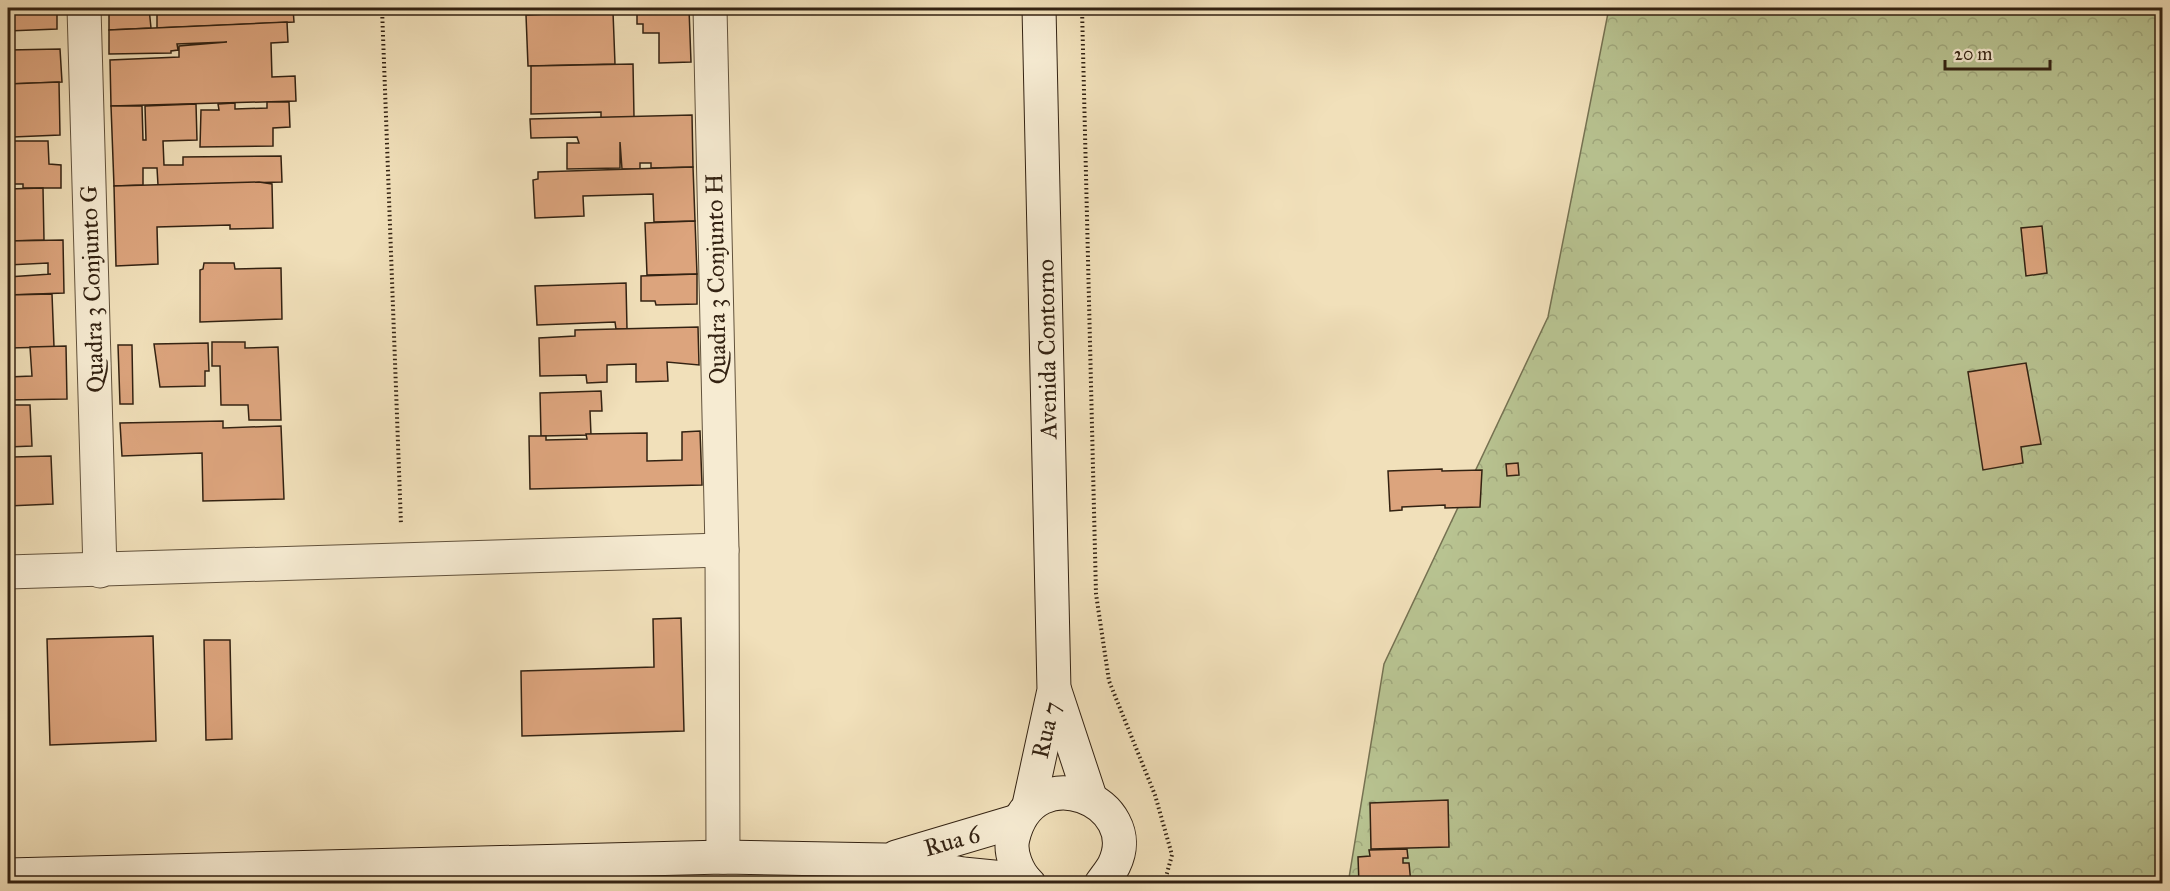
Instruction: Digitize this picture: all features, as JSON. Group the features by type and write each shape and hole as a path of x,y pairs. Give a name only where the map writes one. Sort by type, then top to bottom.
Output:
{"street":[{"name":"Quadra 3 Conjunto G","path":"84,8 100,571"},
{"name":"Quadra 3 Conjunto H","path":"710,8 722,550 723,857"},
{"name":"Avenida Contorno","path":"1039,8 1054,690"},
{"path":"8,572 100,571 722,550"},
{"name":"Rua 7","path":"1054,690 1090,797"},
{"name":"Rua 7","path":"1027,882 1015,862 1012,841 1023,813 1054,690"},
{"name":"Rua 6","path":"885,860 1023,813 1048,794 1070,791 1090,797"},
{"path":"1090,797 1109,814 1118,838 1115,864 1101,884"},
{"name":"Rua 6","path":"8,875 585,872 723,857 885,860 963,874 1027,882"}],"path":[{"path":"382,8 402,561"},
{"path":"1082,8 1096,594 1108,681 1155,795 1172,855 1164,884"}],"green space":[{"path":"1609,8 2162,8 2162,883 1348,884 1384,664 1548,317"}],"building":[{"path":"8,8 57,8 57,29 8,31"},
{"path":"109,8 149,8 151,28 109,30"},
{"path":"157,8 293,8 294,22 157,28"},
{"path":"528,8 607,8 608,12 528,14"},
{"path":"689,9 691,62 659,63 659,33 643,33 643,24 637,24 637,11"},
{"path":"613,12 615,64 528,66 526,15"},
{"path":"287,22 288,42 271,43 272,77 295,76 296,101 111,106 110,60 179,57 179,46 227,42 177,44 178,50 171,51 171,53 109,54 109,30"},
{"path":"60,49 62,82 8,84 9,50"},
{"path":"633,64 634,117 601,118 601,112 531,114 531,66"},
{"path":"59,82 60,135 13,137 12,118 8,122 8,84"},
{"path":"267,102 289,102 290,127 273,128 273,146 200,147 201,110 219,110 218,104 235,103 235,109 267,108"},
{"path":"196,104 197,140 163,141 164,165 183,165 183,157 281,156 282,182 158,185 157,168 143,168 143,185 114,186 111,106 142,106 143,140 146,140 145,106"},
{"path":"692,115 693,167 651,168 651,163 640,163 640,169 622,169 620,142 620,168 567,169 567,143 579,143 577,137 531,138 530,119"},
{"path":"8,141 48,141 49,164 61,165 61,188 23,188 23,184 8,184"},
{"path":"693,167 695,221 654,222 653,194 583,196 584,216 535,218 533,180 538,179 538,172"},
{"path":"259,182 272,184 273,228 230,229 230,225 157,227 158,264 116,266 114,186"},
{"path":"43,188 44,240 8,241 8,189"},
{"path":"695,221 697,274 647,275 645,223"},
{"path":"2042,226 2047,273 2026,276 2021,228"},
{"path":"63,240 64,293 8,295 8,277 51,274 48,274 48,263 8,265 8,241"},
{"path":"204,263 234,263 235,269 281,268 282,319 200,322 200,270 203,269"},
{"path":"697,274 697,304 656,305 655,301 641,301 641,276"},
{"path":"626,283 627,329 616,329 615,322 537,325 535,286"},
{"path":"52,294 54,347 8,348 8,295"},
{"path":"698,327 699,365 667,362 668,381 636,382 636,364 607,365 607,382 587,383 586,375 540,376 539,338 575,336 575,330"},
{"path":"212,342 245,342 245,348 278,347 281,420 249,420 248,405 221,405 220,366 212,366"},
{"path":"208,343 209,371 205,371 205,386 160,387 154,344"},
{"path":"118,345 132,345 133,404 120,404"},
{"path":"66,346 67,399 8,400 8,377 32,376 30,347"},
{"path":"2026,363 2041,444 2021,447 2023,463 1983,470 1968,372"},
{"path":"601,391 602,411 590,411 591,435 541,436 540,393"},
{"path":"8,405 30,405 32,446 8,447"},
{"path":"223,421 223,428 281,426 284,499 203,501 202,453 122,456 120,423"},
{"path":"700,431 702,485 530,489 529,436 546,436 546,440 587,439 586,434 647,433 647,461 682,460 682,432"},
{"path":"8,453 12,453 13,457 51,456 53,504 8,506"},
{"path":"1518,463 1519,475 1507,476 1506,464"},
{"path":"1442,469 1442,471 1482,470 1480,507 1445,508 1445,505 1402,507 1402,510 1390,511 1388,471"},
{"path":"681,618 684,731 522,736 521,671 654,667 653,619"},
{"path":"153,636 156,741 50,745 47,639"},
{"path":"204,640 230,640 232,739 206,740"},
{"path":"1448,800 1449,847 1371,849 1370,803"},
{"path":"1407,849 1408,858 1403,858 1403,863 1409,863 1411,884 1359,884 1358,857 1370,856 1369,850"}]}
